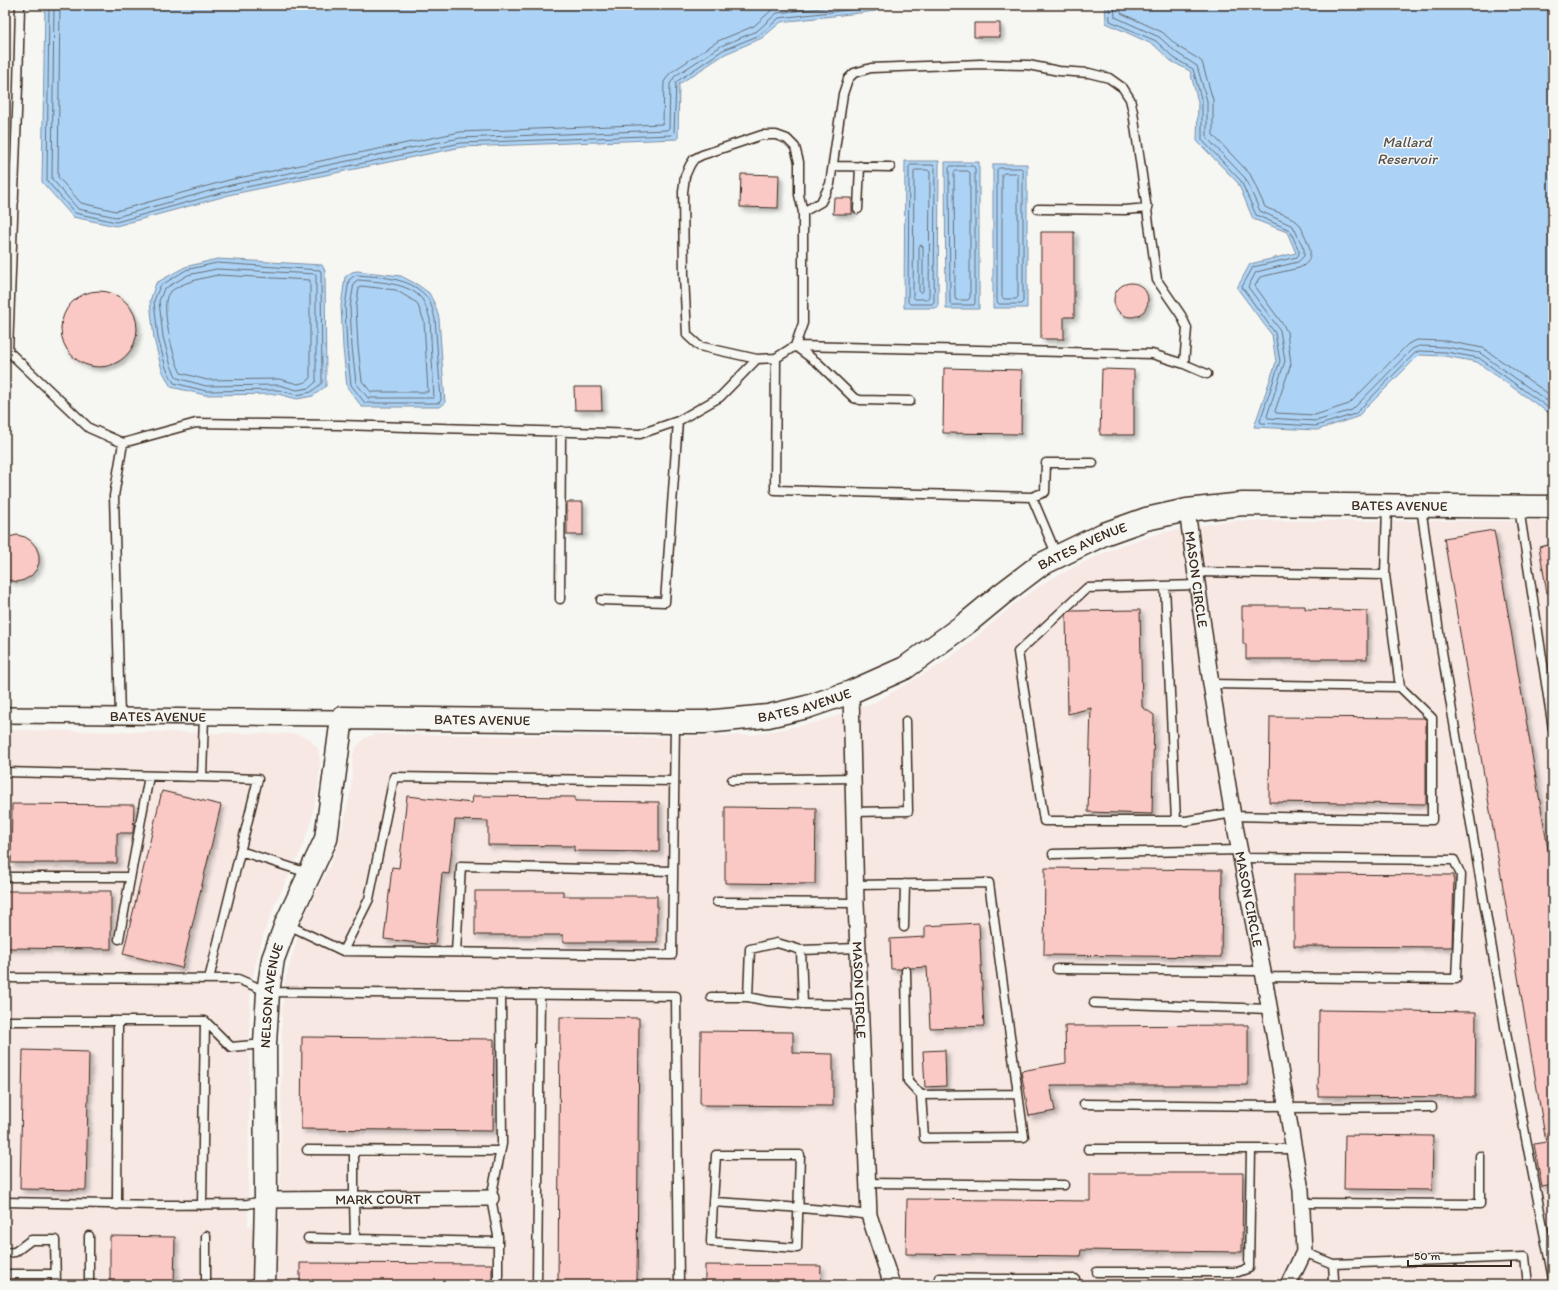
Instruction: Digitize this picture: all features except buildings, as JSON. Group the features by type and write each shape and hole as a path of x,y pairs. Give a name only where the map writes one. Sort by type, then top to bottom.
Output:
{"street":[{"name":"BATES AVENUE","path":"5,715 675,722 705,722 768,716 807,707 851,692 905,668 962,627 1040,565 1104,534 1146,519 1187,510 1243,504 1553,507"},
{"name":"MASON CIRCLE","path":"1187,510 1211,684 1240,854 1264,974 1301,1190 1304,1252 1288,1285"},
{"name":"MASON CIRCLE","path":"851,692 855,885 869,1215 892,1285"},
{"name":"NELSON AVENUE","path":"264,1285 266,1200 265,1044 268,992 274,959 286,924 326,839 342,718"},
{"name":"MARK COURT","path":"266,1200 491,1198"}],"lane":[{"path":"20,5 8,351 89,428 123,443 196,423 340,425 640,434 678,421 720,397 758,359"},
{"path":"804,212 821,202 830,184 845,85 854,73 871,68 981,64 1028,65 1059,71 1089,73 1110,78 1122,88 1130,99 1134,112 1158,280 1181,315 1187,328 1184,364"},
{"path":"795,346 803,323 804,212 799,195 799,162 795,147 787,139 776,135 762,135 694,159 685,176 683,192 684,276 688,335 699,346 758,359 776,358 795,346 1152,354 1184,364 1207,374"},
{"path":"832,166 890,167"},
{"path":"858,209 860,166"},
{"path":"5,188 14,201"},
{"path":"1038,209 1125,210 1148,208"},
{"path":"795,346 818,363 854,398 860,400 910,401"},
{"path":"776,358 775,490 1032,497 1045,492 1046,463 1093,463"},
{"path":"601,600 665,602 678,421"},
{"path":"560,599 561,431"},
{"path":"120,716 114,496 123,443"},
{"path":"1032,497 1058,557"},
{"path":"1385,575 1196,578 1166,586 1087,588 1018,652 1044,821 1186,821 1233,815 1432,820 1432,718 1400,687 1385,575 1387,506"},
{"path":"1421,506 1441,646 1508,1050 1553,1279"},
{"path":"1519,507 1553,729"},
{"path":"1166,586 1176,821"},
{"path":"1211,684 1400,687"},
{"path":"202,777 204,717"},
{"path":"853,812 908,812 906,721"},
{"path":"286,924 343,951 672,955 675,722"},
{"path":"5,772 258,779 209,979"},
{"path":"119,938 149,776"},
{"path":"343,951 369,899 394,777 674,781"},
{"path":"732,780 852,778"},
{"path":"240,851 310,874"},
{"path":"1053,854 1240,854 1454,860 1461,875 1456,978 1057,969"},
{"path":"456,952 461,866 673,871"},
{"path":"5,877 130,877"},
{"path":"855,885 989,883 1024,1137 924,1138 921,1095 908,1081 906,971"},
{"path":"904,927 905,884"},
{"path":"717,902 856,904"},
{"path":"748,997 750,949 777,943 801,950 858,948"},
{"path":"801,950 803,1004"},
{"path":"5,978 238,980 268,992 676,996 679,1285"},
{"path":"498,1285 498,1236 491,1198 502,1144 501,994"},
{"path":"537,1285 540,994"},
{"path":"711,997 748,997 768,1001 803,1004 860,1005"},
{"path":"1094,1003 1270,1009"},
{"path":"5,1021 205,1021 231,1047 265,1044"},
{"path":"202,1205 205,1021"},
{"path":"117,1205 118,1022"},
{"path":"921,1095 1018,1094"},
{"path":"1084,1104 1287,1107 1432,1107"},
{"path":"1088,1149 1294,1150"},
{"path":"1097,1272 1238,1272 1249,1268 1251,1149"},
{"path":"307,1150 500,1151"},
{"path":"354,1150 355,1239"},
{"path":"716,1155 800,1156 799,1207 798,1248 711,1242 716,1155"},
{"path":"1302,1203 1480,1204 1480,1156"},
{"path":"868,1183 1064,1185"},
{"path":"5,1202 117,1205 202,1205 248,1204 266,1200"},
{"path":"713,1202 799,1207 869,1215"},
{"path":"89,1236 89,1285"},
{"path":"206,1236 206,1285"},
{"path":"308,1238 498,1242"},
{"path":"5,1253 15,1252 31,1240 55,1240 56,1285"},
{"path":"1304,1252 1333,1264 1525,1257 1528,1285"},
{"path":"1331,1285 1334,1279 1333,1264"},
{"path":"5,1274 56,1274"},
{"path":"939,1278 994,1282 1075,1279 1076,1285"}],"shaded area":[{"path":"1553,521 1553,1285 5,1285 5,730 295,734 309,738 318,749 320,761 318,790 310,825 300,853 275,904 263,936 254,970 250,994 248,1226 280,1227 282,1014 285,981 302,922 334,857 351,790 353,756 356,747 365,738 376,734 663,737 752,735 814,723 872,704 941,664 967,645 1013,605 1047,581 1086,561 1122,545 1161,533 1221,522"}],"water":[{"path":"45,5 882,5 876,11 781,22 762,38 725,54 679,84 678,139 462,147 233,194 116,226 73,217 42,182"},
{"name":"Mallard Reservoir","path":"1105,5 1553,5 1553,416 1477,362 1445,356 1419,355 1357,417 1317,430 1254,427 1276,362 1272,335 1237,288 1250,264 1296,253 1287,232 1253,219 1238,183 1197,141 1198,102 1190,71 1171,61 1154,45 1106,23"},
{"path":"905,161 939,161 938,308 904,308"},
{"path":"945,162 979,162 979,309 946,309"},
{"path":"993,164 1027,164 1027,308 993,308"},
{"path":"217,259 322,265 325,271 326,386 313,396 297,399 278,394 205,395 171,387 162,370 154,339 150,301 156,283 185,267"},
{"path":"357,271 401,276 429,293 439,318 445,403 440,407 362,407 347,387 341,306 345,277 352,272"}]}
